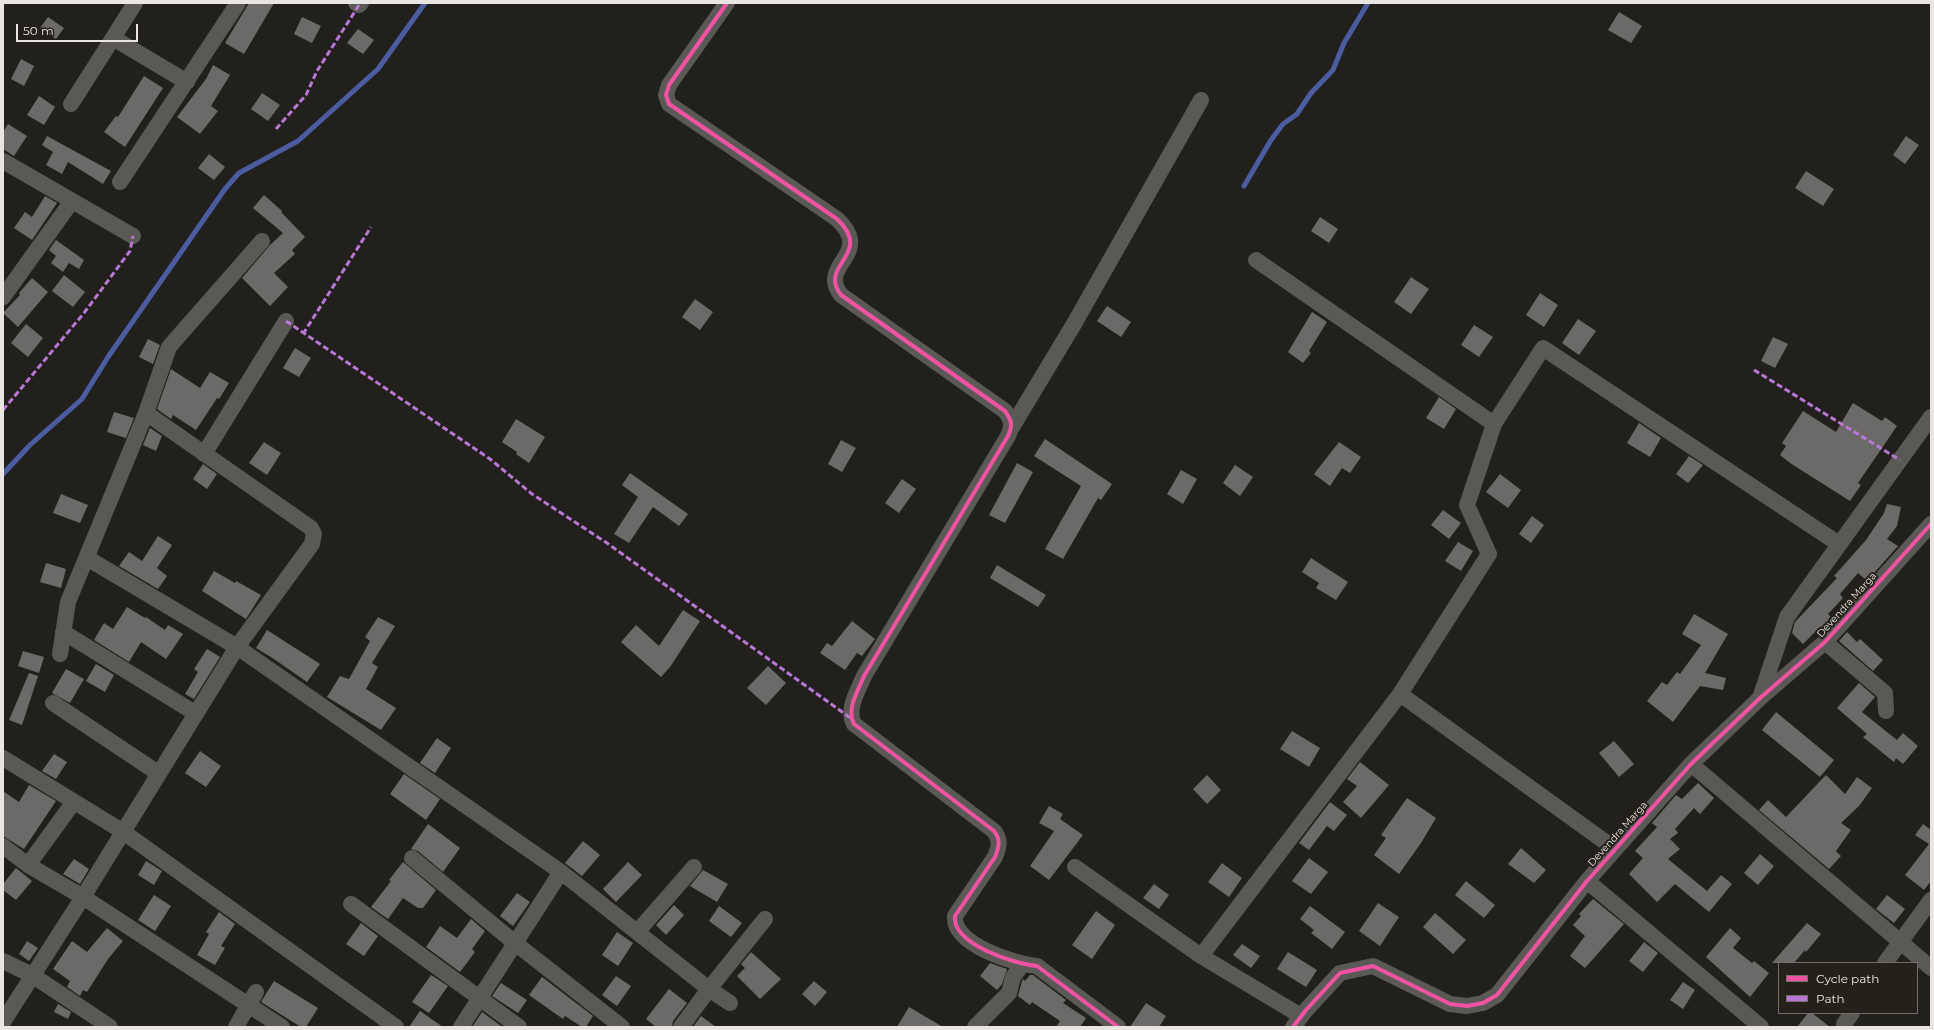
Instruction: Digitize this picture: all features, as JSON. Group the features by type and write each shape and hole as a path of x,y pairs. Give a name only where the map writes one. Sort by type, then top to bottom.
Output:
{"street":[{"path":"71,104 135,3"},
{"path":"120,182 238,3"},
{"path":"356,3 359,5 361,3"},
{"path":"727,3 669,85 666,95 669,104 837,219 846,229 850,238 849,250 836,273 836,288 841,295 1005,411 1011,420 1012,427"},
{"path":"112,38 187,82"},
{"path":"1118,1027 1037,966 1022,965 998,957 983,950 958,930 954,924 955,916 995,857 998,849 999,837 994,831 854,724 851,710 853,701 864,676 1074,324 1202,100"},
{"path":"3,161 133,236"},
{"path":"3,297 72,201"},
{"path":"60,654 68,602 146,413 170,347 262,241"},
{"path":"1256,260 1494,424"},
{"path":"204,454 286,321"},
{"path":"1201,956 1400,694 1489,554 1467,505 1494,424 1543,348 1839,544"},
{"path":"3,1022 83,897 122,831 237,647 312,544 314,534 311,528 146,413"},
{"path":"1760,698 1787,617 1931,416"},
{"name":"Devendra Marga","path":"1297,1021 1340,973 1373,966 1450,1004 1467,1006 1483,1003 1497,995 1587,881 1691,764 1760,698 1825,642 1931,524"},
{"path":"87,558 237,647 561,872 730,1003"},
{"path":"63,632 195,713"},
{"path":"1825,642 1885,693 1886,711"},
{"path":"1400,694 1615,849"},
{"path":"53,703 158,773"},
{"path":"3,758 74,803 122,831 396,1027"},
{"path":"1691,764 1931,968"},
{"path":"28,865 74,803"},
{"path":"3,846 28,865 252,999 282,1027"},
{"path":"412,858 515,943 622,1027"},
{"path":"638,931 694,867"},
{"path":"1075,867 1201,956 1297,1021"},
{"path":"460,1027 561,872"},
{"path":"1587,881 1761,1027"},
{"path":"1886,962 1931,900"},
{"path":"351,904 519,1027"},
{"path":"681,1027 709,988 765,919"},
{"path":"3,961 32,975 110,1027"},
{"path":"975,1027 1009,993 1013,977 1022,965"},
{"path":"236,1027 252,999"}],"building":[{"path":"249,3 274,3 244,54 225,43"},
{"path":"1619,12 1642,26 1631,43 1608,30"},
{"path":"48,17 64,28 56,39 40,28"},
{"path":"302,17 321,26 312,43 294,34"},
{"path":"358,29 374,40 363,54 347,43"},
{"path":"21,59 34,66 24,86 11,79"},
{"path":"213,65 230,75 211,106 218,111 200,134 177,117 206,79"},
{"path":"144,76 163,88 125,147 104,132 116,116 118,117"},
{"path":"262,93 280,105 268,121 251,109"},
{"path":"39,96 55,107 44,125 27,115"},
{"path":"8,124 27,136 14,156 3,149 3,132"},
{"path":"47,136 111,171 103,184 68,162 62,174 46,165 53,152 42,145"},
{"path":"1906,136 1919,145 1905,164 1893,155"},
{"path":"209,154 225,167 214,180 198,168"},
{"path":"1806,171 1834,189 1823,206 1795,188"},
{"path":"264,195 282,211 281,212 305,237 292,250 295,254 274,273 288,287 270,306 242,278 270,245 283,233 253,208"},
{"path":"45,196 57,203 32,240 14,228 25,212 32,217"},
{"path":"1320,217 1338,229 1329,243 1311,231"},
{"path":"56,240 84,260 79,269 69,263 63,272 51,263 56,256 49,250"},
{"path":"64,275 85,292 73,307 52,291"},
{"path":"1411,277 1429,289 1411,314 1394,302"},
{"path":"32,278 48,292 18,327 3,313 20,295 19,293"},
{"path":"1540,293 1558,305 1544,327 1526,315"},
{"path":"695,299 713,312 700,330 682,317"},
{"path":"1107,306 1131,322 1121,337 1097,321"},
{"path":"1312,312 1327,322 1309,351 1311,353 1303,363 1288,352"},
{"path":"1578,319 1596,331 1579,355 1562,343"},
{"path":"26,324 43,338 28,357 11,343"},
{"path":"1474,325 1493,337 1479,357 1461,345"},
{"path":"1773,337 1788,344 1775,368 1761,361"},
{"path":"148,339 160,345 153,364 139,357"},
{"path":"295,348 311,358 299,377 283,368"},
{"path":"171,369 200,388 210,372 229,383 219,399 217,398 196,430 173,415 171,419 157,409"},
{"path":"1439,397 1456,409 1444,429 1426,418"},
{"path":"1853,403 1882,421 1885,417 1897,426 1858,483 1861,485 1850,501 1780,455 1786,446 1782,443 1803,411 1836,432"},
{"path":"114,412 134,418 126,438 107,432"},
{"path":"516,419 545,437 529,463 516,454 517,452 502,442"},
{"path":"1639,423 1661,438 1650,457 1627,443"},
{"path":"150,428 162,436 156,451 143,445"},
{"path":"1045,439 1112,484 1101,500 1098,498 1063,559 1045,549 1081,486 1034,456"},
{"path":"841,440 856,448 842,472 828,464"},
{"path":"264,442 281,453 267,475 249,463"},
{"path":"1339,442 1361,457 1350,473 1342,468 1330,486 1314,474"},
{"path":"1689,456 1703,465 1688,483 1676,474"},
{"path":"1017,463 1033,472 1005,523 989,515"},
{"path":"203,464 217,474 207,489 193,479"},
{"path":"1235,465 1253,477 1240,496 1223,483"},
{"path":"1181,470 1197,479 1183,504 1167,494"},
{"path":"630,473 688,514 679,526 653,507 629,543 614,534 638,497 622,485"},
{"path":"1500,474 1521,490 1508,508 1486,492"},
{"path":"902,479 916,489 899,513 885,503"},
{"path":"61,494 88,505 80,523 53,513"},
{"path":"1887,504 1901,507 1897,526 1887,539 1898,546 1867,581 1858,573 1840,594 1843,598 1828,614 1833,619 1824,629 1821,626 1803,644 1792,633 1795,622 1837,578 1834,576 1866,540 1884,513"},
{"path":"1443,510 1461,523 1449,539 1431,525"},
{"path":"1532,516 1544,525 1531,543 1519,534"},
{"path":"158,536 172,545 157,568 167,576 158,589 119,566 129,552 142,561"},
{"path":"1458,542 1473,551 1461,571 1445,561"},
{"path":"1311,558 1348,582 1336,600 1316,588 1319,583 1302,572"},
{"path":"46,563 66,569 61,588 40,582"},
{"path":"997,565 1046,595 1038,607 990,578"},
{"path":"214,571 261,595 246,619 202,591"},
{"path":"127,607 145,618 146,617 165,630 168,625 183,634 166,659 141,642 129,662 94,640 104,623 113,629"},
{"path":"683,610 700,621 670,667 661,677 621,642 636,625 659,646"},
{"path":"1694,614 1728,634 1705,673 1726,678 1723,690 1700,686 1673,722 1647,701 1662,682 1667,685 1677,672 1680,674 1701,645 1682,634"},
{"path":"378,617 395,626 372,663 378,667 366,689 396,708 381,730 327,697 340,676 349,679 370,641 365,637"},
{"path":"852,621 875,639 862,656 857,653 845,670 820,653 827,643 832,646"},
{"path":"267,630 320,664 307,682 256,648"},
{"path":"1847,632 1857,642 1860,639 1883,660 1873,671 1839,641"},
{"path":"207,649 220,657 194,699 185,694 198,672 194,669"},
{"path":"23,651 44,657 39,673 18,666"},
{"path":"96,664 114,675 105,692 86,681"},
{"path":"768,666 786,683 766,705 747,688"},
{"path":"66,669 84,679 70,703 52,693"},
{"path":"29,673 38,676 22,725 9,720"},
{"path":"1859,683 1875,697 1862,712 1897,740 1903,733 1918,746 1903,764 1896,758 1894,762 1863,737 1867,734 1837,708"},
{"path":"1776,712 1834,760 1820,777 1762,730"},
{"path":"1292,731 1320,748 1309,767 1280,749"},
{"path":"437,738 451,748 435,773 420,763"},
{"path":"1614,741 1634,764 1619,777 1599,753"},
{"path":"200,751 221,766 206,787 185,773"},
{"path":"54,754 67,762 56,779 42,771"},
{"path":"1360,762 1389,785 1361,818 1343,802 1357,786 1347,779"},
{"path":"404,774 440,799 426,820 390,794"},
{"path":"1207,775 1221,790 1207,804 1193,789"},
{"path":"1826,775 1845,794 1857,777 1872,788 1859,806 1841,823 1851,830 1836,851 1841,856 1829,869 1759,810 1768,800 1786,817"},
{"path":"1698,783 1714,798 1700,814 1694,808 1675,829 1678,833 1670,839 1680,849 1668,859 1707,891 1721,875 1732,884 1709,912 1675,884 1657,902 1629,874 1643,858 1635,851 1657,827 1652,823 1676,795 1682,799"},
{"path":"29,785 56,801 24,849 3,836 3,791 19,802"},
{"path":"1407,798 1436,818 1421,843 1399,874 1374,855 1386,838 1381,835"},
{"path":"1330,802 1347,815 1334,831 1327,826 1309,850 1299,843"},
{"path":"1049,806 1063,814 1060,819 1083,835 1049,880 1030,866 1054,831 1039,823"},
{"path":"428,824 460,848 443,872 418,851 411,849"},
{"path":"1923,824 1931,830 1931,881 1924,890 1905,875 1929,844 1915,835"},
{"path":"583,841 600,855 582,876 565,863"},
{"path":"1521,848 1546,870 1534,883 1508,864"},
{"path":"1760,854 1774,866 1758,885 1744,873"},
{"path":"1309,858 1328,872 1311,894 1292,881"},
{"path":"74,859 89,869 80,884 63,874"},
{"path":"146,861 162,871 154,885 138,875"},
{"path":"403,862 436,890 423,908 418,908 403,898 388,919 371,907 391,881 389,880"},
{"path":"628,862 642,875 616,902 603,889"},
{"path":"1222,863 1242,878 1229,897 1208,882"},
{"path":"16,868 32,881 16,900 3,890 3,884"},
{"path":"703,870 728,884 717,902 690,886"},
{"path":"1466,881 1495,905 1484,918 1455,895"},
{"path":"1154,884 1169,895 1159,909 1143,898"},
{"path":"517,893 530,902 513,926 500,916"},
{"path":"154,895 171,906 155,931 138,920"},
{"path":"1887,895 1905,909 1894,923 1876,909"},
{"path":"1593,899 1624,924 1585,968 1570,956 1585,936 1573,925 1581,916 1579,914"},
{"path":"1378,903 1399,917 1380,946 1359,931"},
{"path":"674,905 684,915 666,935 656,925"},
{"path":"719,906 742,923 731,937 709,921"},
{"path":"1310,906 1345,932 1332,949 1311,933 1314,930 1300,919"},
{"path":"1096,911 1115,925 1092,959 1072,945"},
{"path":"219,912 235,924 221,946 225,948 215,965 197,955 209,934 206,932"},
{"path":"1435,913 1466,940 1453,954 1423,927"},
{"path":"471,919 485,931 472,949 475,952 460,972 426,947 440,926 457,938"},
{"path":"361,923 378,936 364,956 346,944"},
{"path":"1807,923 1821,934 1806,952 1805,950 1795,962 1772,963"},
{"path":"107,928 123,941 108,959 87,992 83,990 80,996 67,987 70,981 53,969 72,941 87,952"},
{"path":"1730,928 1741,938 1733,948 1752,963 1754,961 1769,973 1750,997 1706,957"},
{"path":"617,932 633,943 618,966 602,955"},
{"path":"27,941 38,948 29,961 19,954"},
{"path":"1644,942 1658,953 1643,972 1629,961"},
{"path":"1242,944 1260,956 1251,968 1233,955"},
{"path":"751,952 781,979 760,999 737,976 745,968 741,964"},
{"path":"1288,952 1317,970 1306,987 1277,969"},
{"path":"990,963 1007,969 1002,984 997,990 980,976"},
{"path":"431,975 448,986 429,1013 412,1002"},
{"path":"1030,975 1033,975 1066,1000 1063,1003 1086,1018 1080,1027 1056,1027 1060,1021 1032,1002 1030,1005 1018,996 1023,979 1025,981"},
{"path":"616,976 631,986 617,1006 602,995"},
{"path":"542,977 593,1016 586,1027 582,1027 565,1016 563,1019 529,995"},
{"path":"274,981 318,1008 306,1027 301,1027 261,1002"},
{"path":"814,981 827,992 815,1006 802,994"},
{"path":"1683,982 1695,990 1683,1009 1670,1000"},
{"path":"501,983 527,1000 518,1013 492,996"},
{"path":"669,989 687,1003 673,1021 672,1027 656,1027 646,1019"},
{"path":"1146,1003 1166,1016 1159,1027 1130,1027"},
{"path":"58,1004 71,1012 68,1019 54,1012"},
{"path":"909,1007 943,1027 897,1027"},
{"path":"420,1011 443,1027 409,1027"},
{"path":"482,1012 501,1026 501,1027 472,1027"},
{"path":"1807,1014 1813,1014 1830,1027 1797,1027"},
{"path":"701,1016 716,1027 693,1027"}],"waterway":[{"path":"3,474 30,445 82,399 108,357 225,189 239,173 298,141 378,69 425,3"},
{"path":"1244,186 1271,140 1283,124 1297,114 1311,93 1333,70 1344,43 1368,3"}],"marked path":[{"path":"276,129 306,95 317,71 359,5"},
{"path":"303,334 371,227"},
{"path":"3,410 84,313 130,251 133,236"},
{"path":"286,321 490,459 532,494 607,543 852,719"},
{"path":"1754,370 1900,460"}],"cycle path":[{"path":"727,3 669,85 666,95 669,104 837,219 847,231 850,242 849,251 836,275 835,284 841,295 1005,411 1011,423 1011,429 1008,436 864,676 852,706 851,712 854,724 994,831 998,837 999,844 995,857 955,916 957,926 963,935 974,944 1000,957 1037,966 1118,1027"},
{"path":"1293,1027 1306,1010 1340,973 1373,966 1450,1004 1467,1006 1483,1003 1497,995 1587,881 1691,764 1760,698 1825,642 1931,524"}]}
